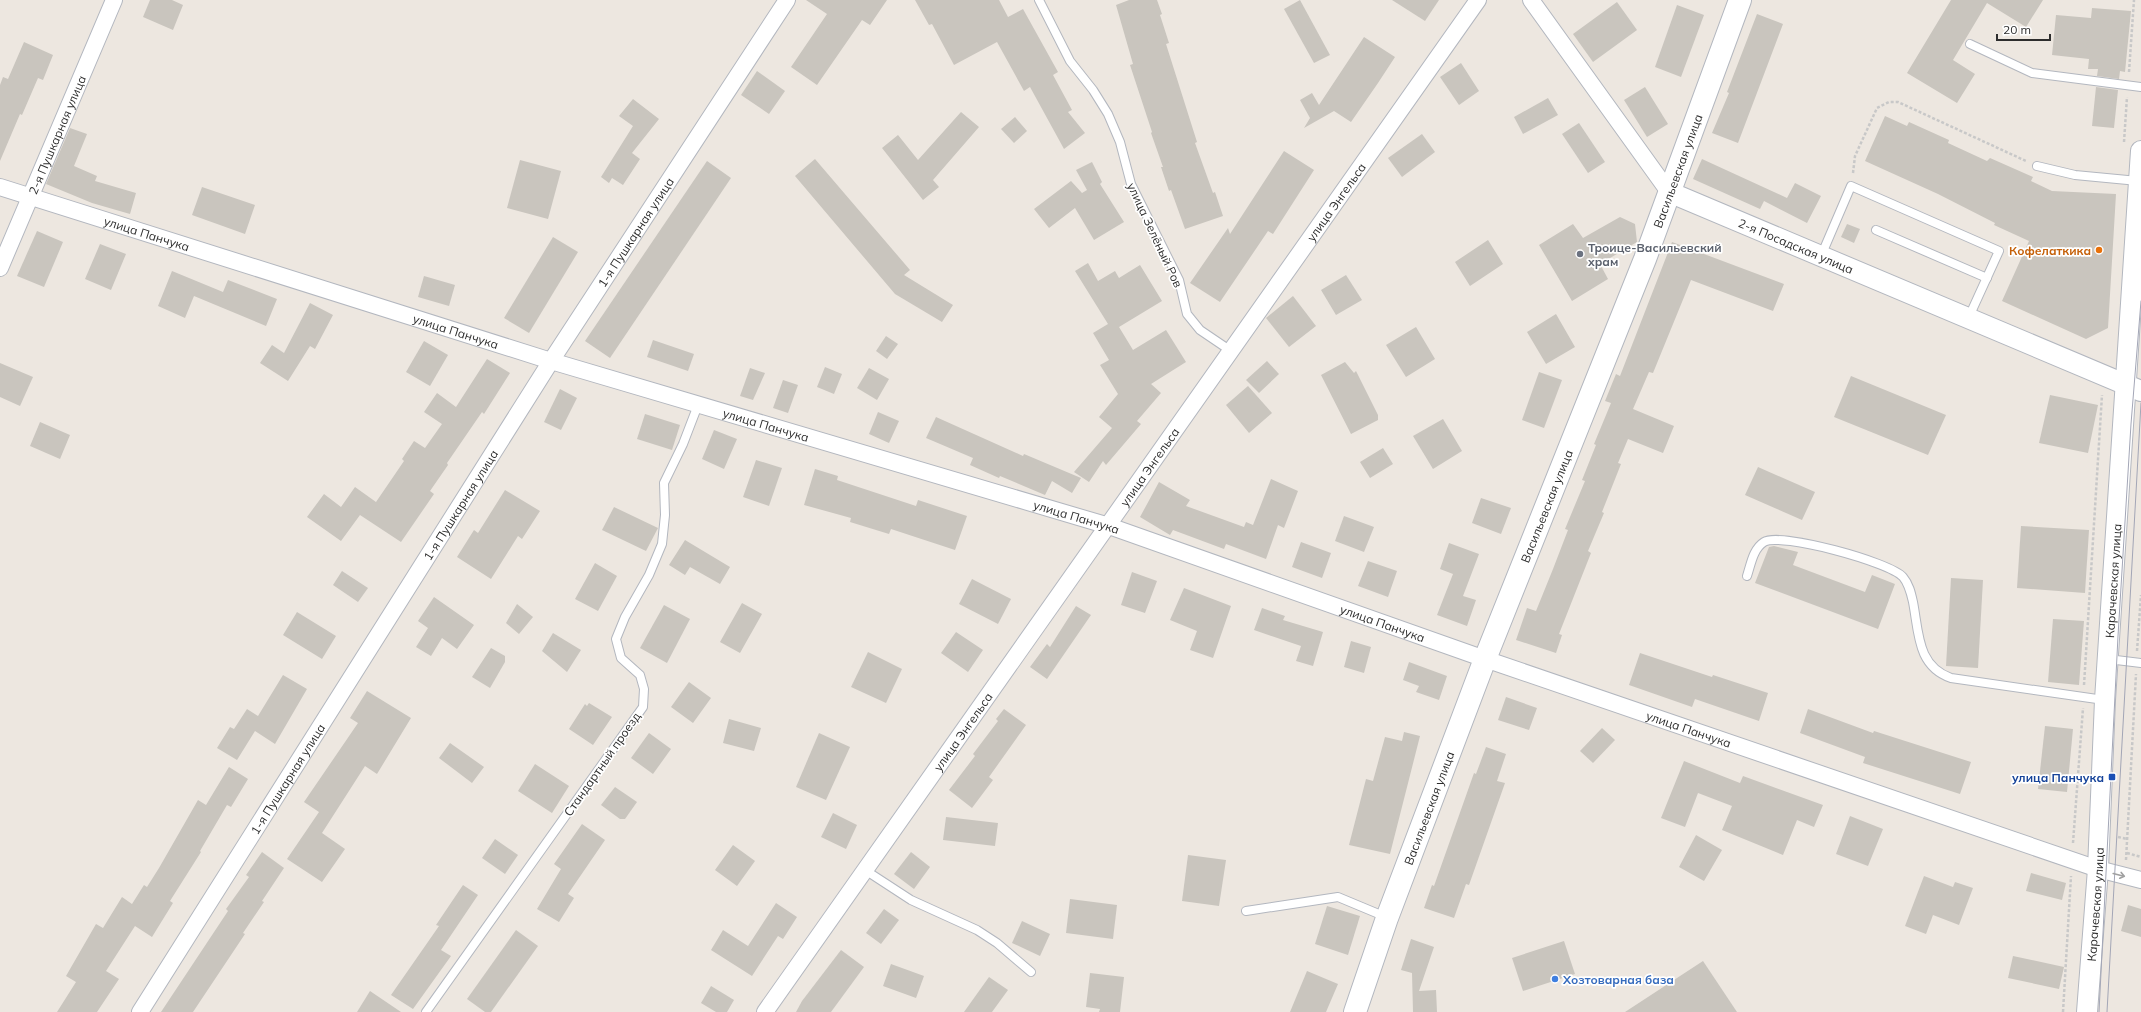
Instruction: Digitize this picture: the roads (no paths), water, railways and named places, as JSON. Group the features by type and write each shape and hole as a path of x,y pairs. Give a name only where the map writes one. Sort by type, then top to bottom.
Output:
{"main road":[{"name":"Васильевская улица","path":"1355,1012 1387,918 1485,659 1642,267 1740,0"}],"street":[{"name":"2-я Пушкарная улица","path":"0,268 32,197 114,0"},
{"name":"1-я Пушкарная улица","path":"140,1012 551,362 787,0"},
{"name":"улица Энгельса","path":"765,1012 1109,526 1478,0"},
{"path":"1531,0 1669,192"},
{"name":"Карачевская улица","path":"2087,1012 2098,869 2108,658 2134,389 2141,151"},
{"name":"улица Панчука","path":"0,187 551,362 1109,526 1485,659 2098,869 2141,880"},
{"name":"2-я Посадская улица","path":"1669,192 2134,389"}],"lane":[{"name":"улица Зелёный Ров","path":"1039,0 1070,61 1093,90 1108,114 1120,142 1130,184 1179,280 1187,314 1200,330 1231,351"},
{"path":"1970,44 2032,73 2141,87"},
{"path":"2037,166 2075,175 2139,181"},
{"path":"1820,256 1851,186 1999,251 1968,319"},
{"path":"1876,230 1987,278"},
{"name":"Стандартный проезд","path":"426,1012 643,707 644,689 640,675 621,658 616,639 625,617 649,575 662,544 665,515 664,483 683,444 698,405"},
{"path":"1747,576 1756,548 1765,541 1775,539 1832,549 1894,569 1904,577 1910,588 1924,656 1939,674 1951,678 2105,700"},
{"path":"2108,658 2139,663"},
{"path":"865,870 911,900 977,930 997,943 1031,972"},
{"path":"1246,911 1338,897 1387,918"}],"tram line":[{"path":"2099,1012 2118,636 2131,424 2141,301"},
{"path":"2107,1012 2141,403"}],"place":[{"name":"Кофелаткика","path":"2099,250"},
{"name":"Троице-Васильевский храм","path":"1580,254"},
{"name":"улица Панчука","path":"2112,777"},
{"name":"Хозтоварная база","path":"1555,979"}]}
